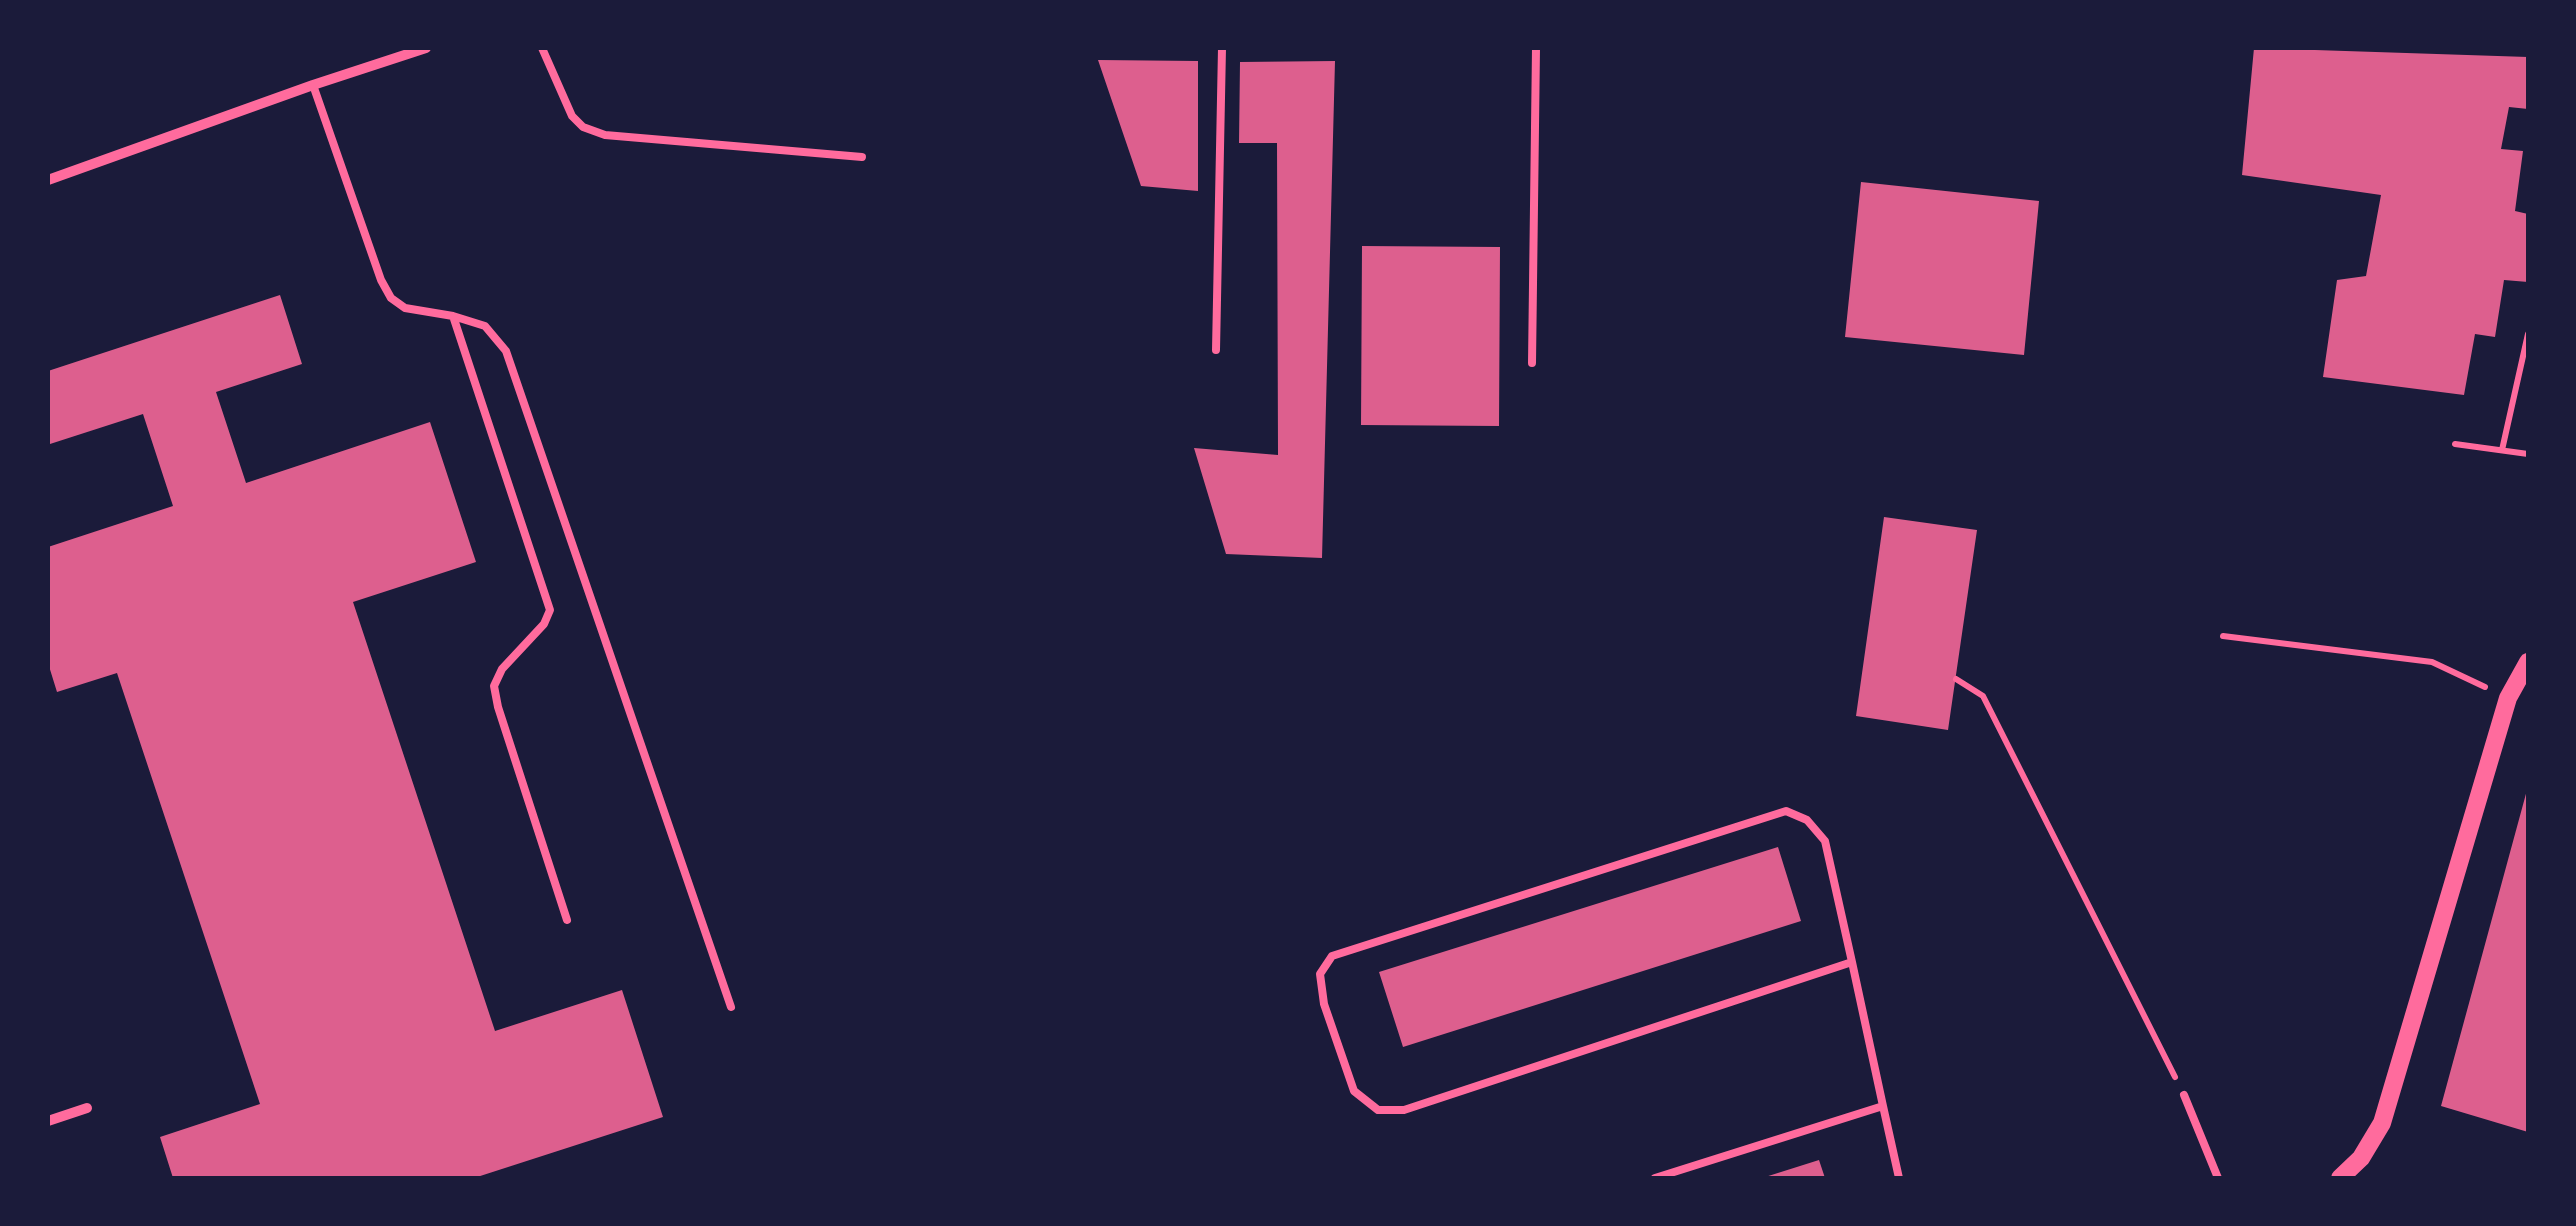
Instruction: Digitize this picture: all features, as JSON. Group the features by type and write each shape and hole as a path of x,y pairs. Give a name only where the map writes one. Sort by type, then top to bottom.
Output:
{"street":[{"path":"48,180 426,48"},
{"path":"2340,1178 2361,1158 2382,1123 2508,698 2528,662"},
{"path":"48,1121 88,1108"}],"lane":[{"path":"542,48 572,116 583,126 605,134 862,157"},
{"path":"1216,350 1222,48"},
{"path":"1532,363 1536,48"},
{"path":"312,86 381,280 391,298 405,308 485,326 506,351 731,1007"},
{"path":"454,316 550,610 544,624 502,668 494,686 567,920"},
{"path":"1852,962 1404,1110 1378,1110 1354,1091 1324,1004 1320,974 1332,956 1786,812 1808,820 1826,841 1883,1106 1898,1178"},
{"path":"2184,1095 2218,1178"},
{"path":"1655,1178 1883,1106"}],"path":[{"path":"2502,450 2528,334"},
{"path":"2455,444 2528,454"},
{"path":"2223,636 2432,662 2508,698"},
{"path":"1956,679 1983,696 2184,1095"}],"building":[{"path":"2254,48 2528,57 2528,109 2509,107 2501,149 2523,151 2515,211 2528,214 2528,282 2504,280 2495,337 2475,334 2464,395 2323,377 2337,280 2366,276 2381,195 2242,175"},
{"path":"1098,60 1198,61 1198,191 1141,186"},
{"path":"1335,61 1322,558 1226,554 1194,448 1278,455 1277,143 1239,143 1240,62"},
{"path":"1861,182 2039,201 2024,355 1845,337"},
{"path":"1362,246 1500,247 1499,426 1361,425"},
{"path":"280,295 302,364 216,392 246,483 430,422 476,562 353,602 495,1031 622,990 663,1117 474,1178 173,1178 160,1137 260,1104 117,673 57,692 48,663 48,547 173,506 143,414 50,444 48,371"},
{"path":"1884,517 1977,530 1948,730 1856,716"},
{"path":"2528,790 2528,1132 2441,1106"},
{"path":"1778,847 1801,921 1403,1047 1379,972"},
{"path":"1819,1160 1825,1178 1762,1178"}]}
